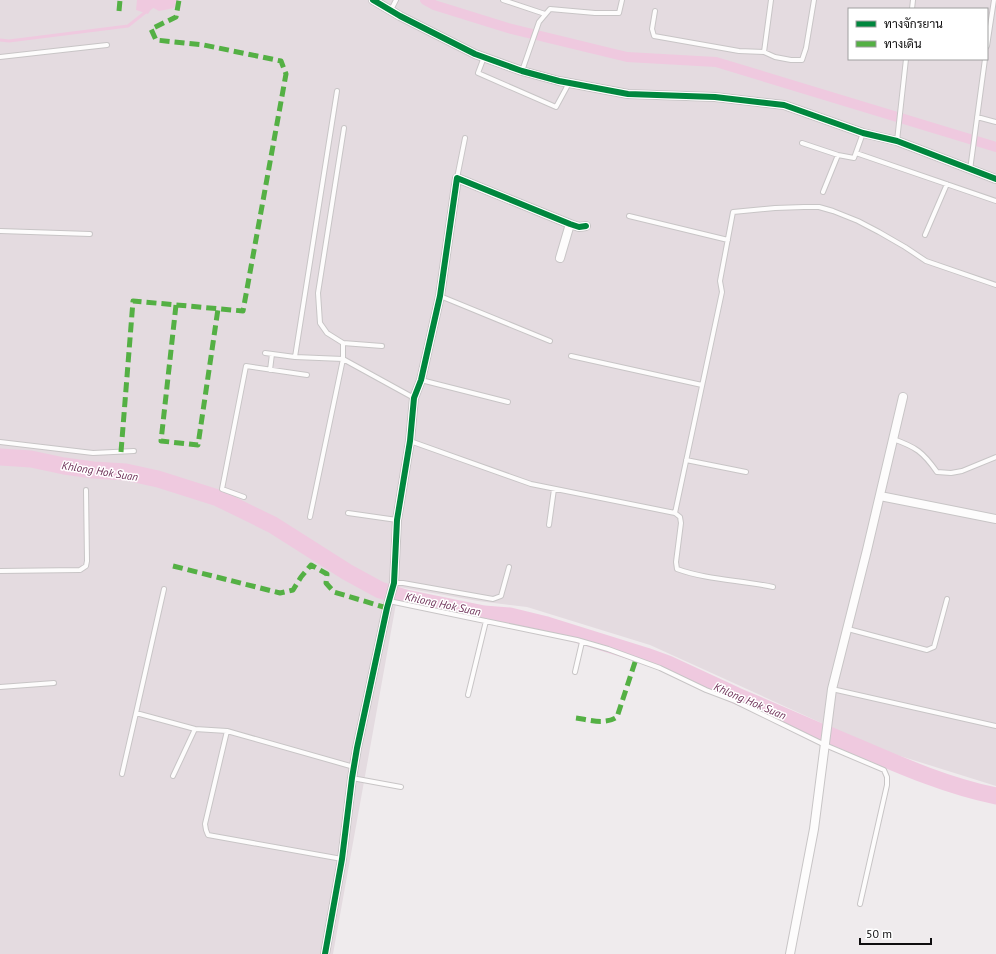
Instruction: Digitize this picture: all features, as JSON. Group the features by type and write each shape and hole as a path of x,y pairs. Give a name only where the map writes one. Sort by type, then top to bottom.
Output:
{"street":[{"path":"373,0 475,54 522,71 570,83 628,94 715,97 784,105 863,133 897,141 996,179"},
{"path":"325,954 342,859 354,767 389,599 394,583 397,520 410,441 414,398 421,380 440,296 457,178 570,224 579,227 586,226"},
{"path":"560,258 570,224"},
{"path":"790,954 814,828 832,689 903,397"},
{"path":"880,496 996,519"}],"lane":[{"path":"391,10 396,0"},
{"path":"503,0 545,14"},
{"path":"522,71 539,22 550,9 595,13 619,12 622,0"},
{"path":"764,52 771,0"},
{"path":"655,11 652,29 654,36 739,51 764,52 775,57 791,60 802,60 806,48 814,0"},
{"path":"988,39 994,0"},
{"path":"0,57 107,45"},
{"path":"484,57 478,73 556,107 570,83"},
{"path":"897,141 906,60"},
{"path":"970,170 985,60"},
{"path":"295,358 338,91"},
{"path":"977,117 996,122"},
{"path":"344,128 318,293 320,323 327,333 342,343 382,346"},
{"path":"802,143 838,155 854,158 863,133"},
{"path":"457,178 465,138"},
{"path":"856,153 996,201"},
{"path":"823,192 838,155"},
{"path":"925,235 947,184"},
{"path":"675,513 722,292 720,281 733,212 775,208 819,207 858,221 901,244 926,261 996,285"},
{"path":"629,216 728,240"},
{"path":"0,231 90,234"},
{"path":"440,296 550,342"},
{"path":"310,517 343,359 342,343"},
{"path":"265,352 295,358 343,359 414,398"},
{"path":"270,370 272,354"},
{"path":"571,356 702,385"},
{"path":"244,497 222,488 246,366 307,375"},
{"path":"421,380 508,402"},
{"path":"893,439 910,445 919,451 937,472 951,473 962,471 996,457"},
{"path":"410,441 531,484 675,513 680,517 681,523 676,562 677,569 700,576 751,582 773,587"},
{"path":"0,442 93,453 134,452"},
{"path":"686,460 746,472"},
{"path":"549,525 554,489"},
{"path":"0,571 80,570 86,566 86,490"},
{"path":"348,512 397,520"},
{"path":"394,583 410,584 493,599 501,596 509,567"},
{"path":"122,774 164,589"},
{"path":"389,599 608,649 660,668 706,690 735,701 825,745 884,770 887,777 886,792 860,904"},
{"path":"847,629 927,650 934,647 947,599"},
{"path":"468,695 486,621"},
{"path":"575,672 582,642"},
{"path":"0,687 54,683"},
{"path":"832,689 996,726"},
{"path":"136,713 195,729 227,731 354,767"},
{"path":"173,776 195,729"},
{"path":"227,731 205,824 208,835 342,859"},
{"path":"352,778 401,787"}],"shaded area":[{"path":"0,0 996,0 996,786 881,750 650,645 527,607 478,601 399,587 333,954 0,954"},
{"path":"137,0 178,0 174,8 159,11 152,7 148,14 136,10"}],"waterway":[{"path":"425,0 434,5 508,28 627,57 716,62 996,147"},
{"path":"0,40 9,41 128,26 152,7"},
{"name":"Khlong Hok Suan","path":"0,457 31,459 93,470 126,472 158,479 218,498 273,525 347,572 380,590 406,598 484,614 510,616 547,625 646,656 668,664 737,696 821,732"},
{"name":"Khlong Hok Suan","path":"827,734 889,761 931,777 974,791 996,796"}],"marked path":[{"path":"119,11 120,0"},
{"path":"121,452 133,301 243,311 286,74 281,61 204,45 156,40 151,29 176,17 179,0"},
{"path":"176,305 161,441 198,445 218,309"},
{"path":"173,566 280,593 293,590 311,565 327,574 326,583 334,592 387,608"},
{"path":"576,718 592,721 608,721 617,717 636,659"}],"cycle path":[{"path":"373,0 400,16 475,54 522,71 559,81 628,94 715,97 784,105 863,133 897,141 996,179"},
{"path":"325,954 342,859 357,748 387,608 394,583 397,520 410,441 414,398 421,380 440,296 457,178 570,224 579,227 586,226"}]}
